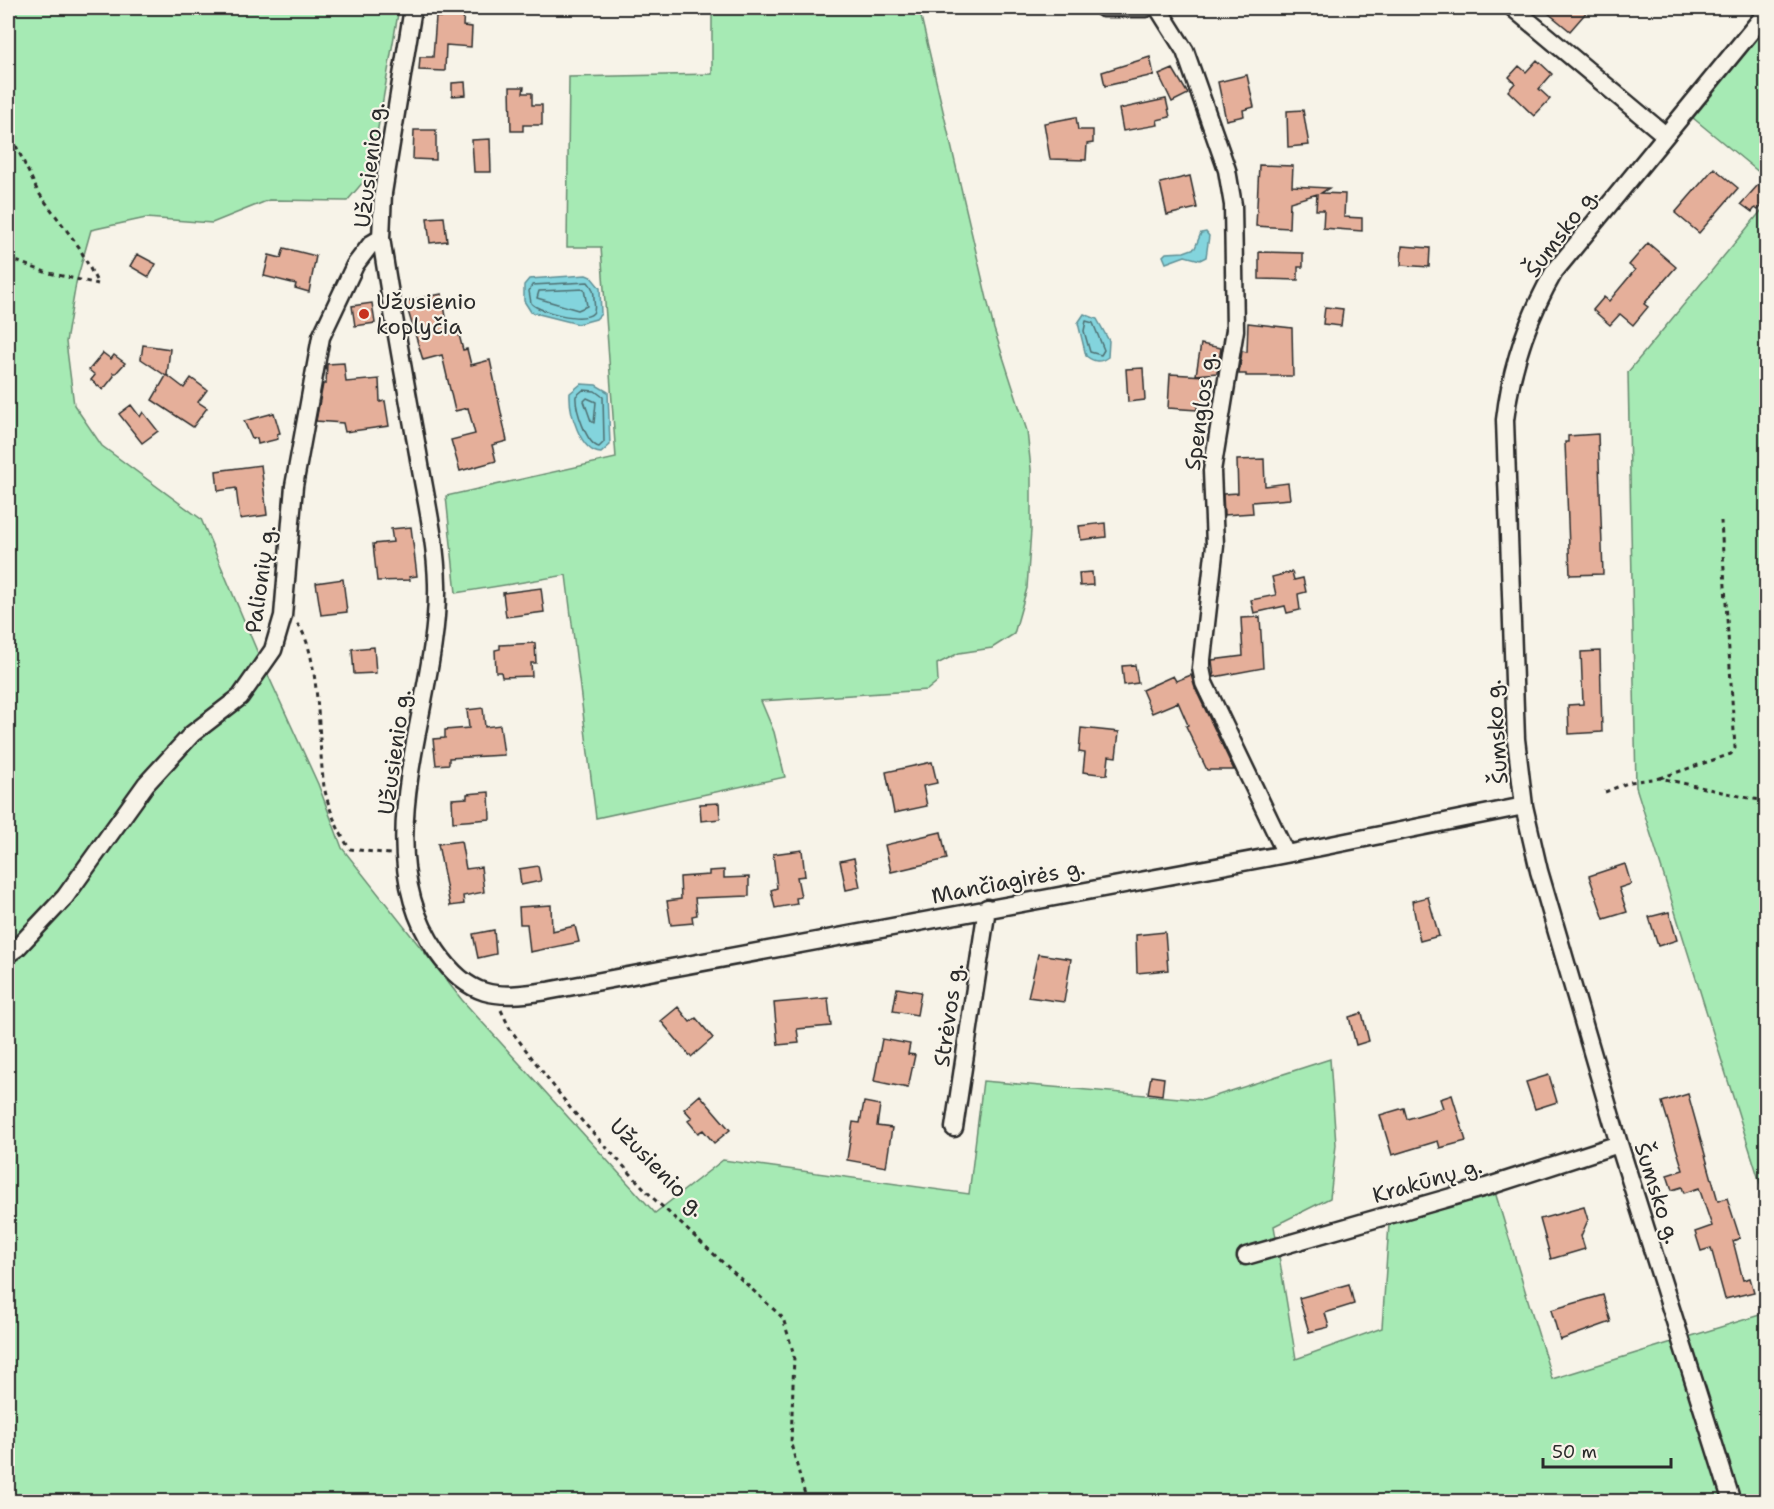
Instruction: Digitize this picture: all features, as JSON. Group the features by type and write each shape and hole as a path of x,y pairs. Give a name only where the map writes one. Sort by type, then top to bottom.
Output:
{"street":[{"name":"Užusienio g.","path":"414,8 383,194 381,238 432,532 437,584 435,634 410,781 404,853 408,881 417,914 431,944 458,978 473,988 500,997"},
{"path":"1103,8 1146,8"},
{"name":"Spenglos g.","path":"1158,8 1185,51 1227,170 1233,206 1235,330 1212,471 1215,545 1201,668 1204,683 1286,854"},
{"path":"1517,9 1665,135"},
{"name":"Šumsko g.","path":"1732,1502 1619,1144 1539,871 1524,806 1516,727 1505,420 1509,387 1529,321 1554,272 1767,13"},
{"name":"Palionių g.","path":"8,954 17,948 65,897 146,784 192,734 240,697 273,650 282,616 294,486 321,337 355,265 371,243 381,238"},
{"name":"Mančiagirės g.","path":"500,997 547,991 1286,854 1524,806"},
{"name":"Strėvos g.","path":"954,1128 987,908"},
{"name":"Krakūnų g.","path":"1246,1256 1486,1187 1619,1144"}],"path":[{"path":"8,129 38,192 79,247 98,284 45,272 8,258"},
{"path":"1605,792 1630,782 1660,778 1731,754 1735,748 1721,520"},
{"path":"282,616 291,619 302,629 320,720 324,786 342,837 350,849 380,854 404,853"},
{"path":"1660,778 1767,800"},
{"name":"Užusienio g.","path":"500,997 503,1017 510,1029 571,1109 653,1198 783,1318 794,1355 791,1443 807,1502"}],"green space":[{"path":"8,8 399,8 370,174 347,201 269,200 212,223 146,218 91,230 76,283 66,342 74,405 102,446 201,519 257,651 318,784 342,848 462,1000 655,1213 723,1160 969,1194 983,1081 1203,1100 1330,1059 1336,1145 1330,1198 1274,1226 1296,1359 1382,1328 1389,1224 1495,1192 1552,1379 1766,1313 1766,1494 1743,1502 8,1501"},
{"path":"712,8 919,8 994,329 1027,431 1031,469 1031,530 1027,588 1014,634 992,648 959,653 937,664 938,681 927,690 761,701 774,732 785,777 596,818 566,575 456,593 446,496 616,458 601,247 567,247 569,77 712,74"},
{"path":"1766,28 1766,178 1693,118"},
{"path":"1766,205 1766,1202 1636,787 1628,372"}],"water":[{"path":"1206,232 1209,236 1206,257 1200,260 1185,256 1166,263 1163,256 1166,253 1184,252 1195,248 1201,233"},
{"path":"586,275 591,277 600,288 601,314 596,319 578,324 531,312 524,301 524,285 529,279"},
{"path":"1084,314 1097,319 1109,341 1108,357 1100,361 1094,361 1086,356 1078,323"},
{"path":"581,384 596,385 608,392 610,445 601,453 587,446 582,439 571,410 570,393"}],"building":[{"path":"444,8 464,8 463,26 472,27 471,47 446,45 445,71 419,70 420,57 433,57 436,17 443,17"},
{"path":"1542,8 1590,8 1570,31"},
{"path":"1150,57 1154,75 1105,86 1102,72"},
{"path":"1537,60 1552,74 1539,89 1550,99 1534,116 1508,91 1515,83 1509,77 1519,66 1526,72"},
{"path":"1173,69 1188,94 1172,102 1159,75"},
{"path":"1247,75 1254,107 1243,110 1244,116 1226,120 1218,82"},
{"path":"465,82 466,95 452,96 452,83"},
{"path":"510,87 524,87 523,93 532,93 532,105 542,105 542,125 523,125 523,131 511,131"},
{"path":"1166,99 1170,117 1157,120 1158,125 1123,131 1119,109"},
{"path":"1303,110 1309,145 1288,147 1287,111"},
{"path":"1076,117 1078,130 1093,130 1093,143 1087,144 1086,160 1050,159 1044,123"},
{"path":"414,130 436,130 436,160 413,159"},
{"path":"490,139 491,172 474,172 472,140"},
{"path":"1259,165 1293,166 1292,186 1329,188 1321,193 1345,194 1344,217 1362,218 1362,231 1323,228 1324,210 1316,210 1317,194 1290,202 1289,228 1256,226"},
{"path":"1714,168 1738,188 1699,233 1675,213"},
{"path":"1190,176 1197,208 1167,215 1160,183"},
{"path":"1758,185 1767,192 1767,200 1758,210 1755,208 1752,212 1741,204"},
{"path":"444,217 447,241 430,243 427,218"},
{"path":"1648,243 1676,267 1644,304 1648,307 1633,325 1620,314 1610,325 1593,310 1604,297 1609,301 1635,270 1629,265"},
{"path":"1402,246 1430,248 1429,267 1401,265"},
{"path":"284,248 316,256 309,292 295,288 296,284 264,276 269,255 281,258"},
{"path":"1259,252 1303,253 1303,267 1298,267 1298,280 1259,279"},
{"path":"137,254 156,264 149,277 130,266"},
{"path":"442,294 449,334 458,331 463,350 467,349 471,365 490,360 507,441 492,445 496,461 460,471 451,440 475,434 468,408 455,411 442,355 423,360 405,301"},
{"name":"Užusienio koplyčia","path":"372,303 375,323 355,326 352,306"},
{"path":"1325,307 1343,309 1341,326 1323,324"},
{"path":"1248,323 1292,328 1293,376 1239,374 1242,351 1247,352"},
{"path":"1201,344 1221,348 1217,373 1196,375"},
{"path":"143,345 170,349 167,375 184,388 191,378 207,390 198,402 207,408 193,427 152,400 166,376 141,359"},
{"path":"103,353 111,359 114,355 125,363 116,373 113,373 114,376 103,390 91,380 95,375 89,370"},
{"path":"344,363 346,382 379,379 380,402 385,401 389,426 345,432 343,423 316,421 323,384 326,384 327,364"},
{"path":"1143,368 1145,400 1128,402 1126,369"},
{"path":"1170,374 1205,376 1203,403 1197,402 1197,410 1168,408"},
{"path":"131,405 140,417 143,412 158,431 142,443 119,414"},
{"path":"274,413 280,433 277,434 278,439 258,444 257,438 252,439 244,421"},
{"path":"1598,434 1603,574 1570,575 1565,442 1568,442 1568,436"},
{"path":"1264,459 1265,486 1288,483 1290,499 1252,502 1253,513 1224,515 1223,494 1238,493 1237,460"},
{"path":"261,465 267,515 240,519 236,488 218,491 216,471"},
{"path":"1105,523 1106,537 1081,540 1079,526"},
{"path":"411,527 417,576 409,577 410,580 377,581 373,544 393,542 391,529"},
{"path":"1092,572 1093,585 1080,586 1079,573"},
{"path":"1292,572 1294,580 1303,578 1306,592 1298,594 1300,610 1287,613 1285,606 1254,613 1251,600 1276,595 1272,577"},
{"path":"343,579 347,612 321,615 316,583"},
{"path":"541,588 544,612 506,617 503,593"},
{"path":"1260,617 1263,668 1214,677 1212,660 1243,656 1241,618"},
{"path":"535,643 536,663 531,663 532,676 502,677 501,672 496,672 495,650 500,649 500,645"},
{"path":"374,647 376,673 354,674 352,649"},
{"path":"1600,651 1602,732 1569,734 1568,705 1583,704 1581,652"},
{"path":"1135,665 1138,683 1124,685 1122,666"},
{"path":"1191,675 1234,770 1207,770 1186,726 1188,725 1178,702 1152,713 1142,690 1173,676 1176,681"},
{"path":"483,708 485,727 500,725 504,755 449,758 449,764 436,765 433,739 445,738 445,730 469,728 467,710"},
{"path":"1081,728 1119,732 1116,757 1109,756 1107,775 1083,772 1085,753 1079,752"},
{"path":"932,762 937,783 923,786 927,806 894,813 886,772"},
{"path":"489,792 490,819 453,822 452,799 467,798 467,794"},
{"path":"719,803 720,819 701,821 700,804"},
{"path":"941,832 947,859 891,872 885,845"},
{"path":"461,841 466,869 481,867 484,892 463,896 464,904 450,906 438,844"},
{"path":"802,850 805,876 797,877 801,897 796,898 797,904 775,908 771,890 777,888 773,854"},
{"path":"854,858 860,887 846,890 840,861"},
{"path":"1625,864 1631,884 1619,888 1627,912 1604,919 1589,876"},
{"path":"538,866 541,881 521,885 519,869"},
{"path":"724,870 724,878 749,877 749,896 695,898 697,915 692,916 693,923 671,925 667,901 681,899 680,877 709,875 709,871"},
{"path":"1428,897 1439,936 1420,941 1412,901"},
{"path":"551,905 552,931 575,926 579,942 530,952 527,924 520,924 519,907"},
{"path":"1669,912 1677,940 1658,946 1649,917"},
{"path":"494,930 496,954 478,958 473,934"},
{"path":"1165,932 1168,970 1137,973 1136,935"},
{"path":"1038,954 1071,959 1064,1002 1028,997"},
{"path":"897,988 921,992 917,1015 893,1011"},
{"path":"828,998 831,1026 797,1029 799,1043 778,1045 774,1003"},
{"path":"678,1007 690,1022 696,1018 713,1038 691,1057 661,1021"},
{"path":"1362,1013 1369,1041 1356,1045 1349,1017"},
{"path":"882,1039 910,1044 908,1054 915,1055 908,1088 874,1081"},
{"path":"1549,1075 1557,1102 1535,1109 1526,1082"},
{"path":"1151,1076 1164,1078 1162,1095 1148,1093"},
{"path":"1688,1094 1718,1201 1727,1198 1740,1238 1733,1241 1743,1280 1750,1278 1754,1292 1725,1299 1711,1248 1701,1251 1695,1232 1712,1226 1699,1188 1684,1193 1682,1187 1672,1190 1667,1175 1683,1170 1662,1102"},
{"path":"700,1095 730,1130 714,1143 703,1130 698,1133 688,1121 692,1118 684,1109"},
{"path":"1452,1095 1466,1141 1440,1148 1438,1141 1392,1155 1380,1115 1404,1108 1407,1119 1443,1108 1440,1099"},
{"path":"864,1102 880,1105 877,1126 892,1128 886,1167 847,1160 853,1122 860,1123"},
{"path":"1584,1207 1588,1220 1581,1236 1585,1249 1551,1259 1540,1219"},
{"path":"1349,1284 1354,1304 1325,1313 1329,1327 1309,1332 1299,1298"},
{"path":"1603,1295 1611,1322 1560,1340 1551,1310"}],"place":[{"name":"Užusienio koplyčia","path":"364,314"}]}
